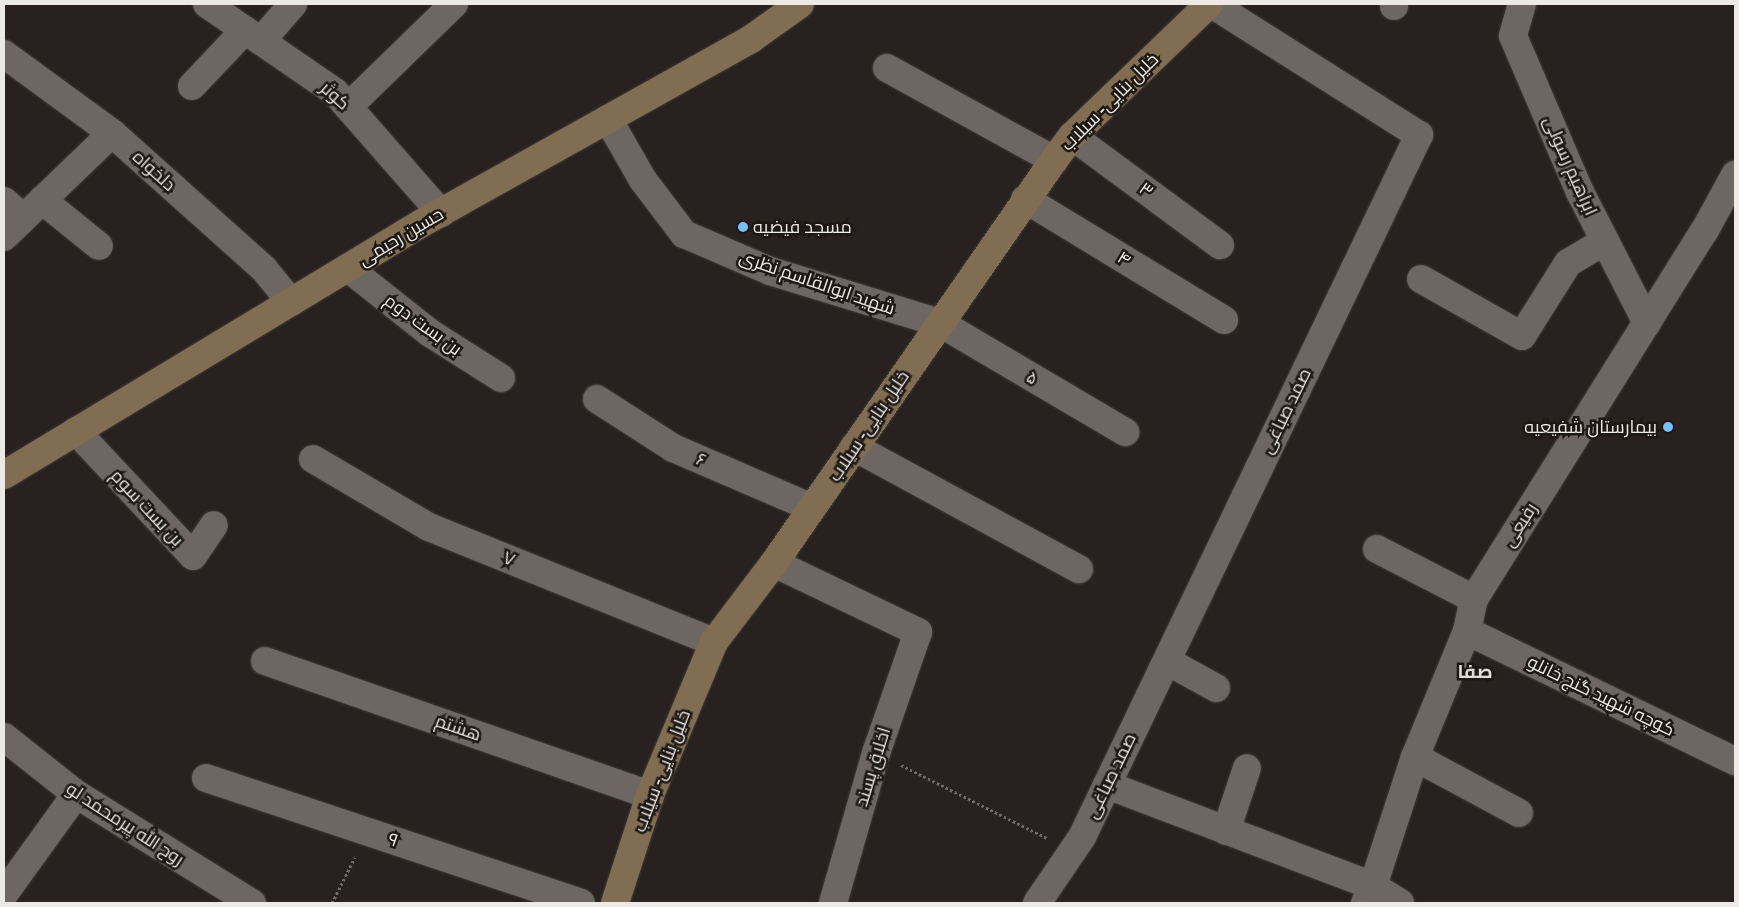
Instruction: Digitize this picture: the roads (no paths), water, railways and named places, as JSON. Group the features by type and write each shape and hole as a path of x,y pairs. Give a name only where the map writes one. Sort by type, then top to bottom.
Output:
{"street":[{"name":"کوثر","path":"207,4 335,92 441,213"},
{"path":"192,86 293,4"},
{"path":"348,107 454,4"},
{"name":"حسین رحیمی","path":"4,475 441,213 751,39 800,4"},
{"name":"خلیل بنایی- سیلاب","path":"615,903 650,795 714,642 774,563 1025,199 1072,136 1210,4"},
{"name":"صمد صباغی","path":"1037,903 1082,837 1419,135 1210,4"},
{"name":"ابراهیم رسولی","path":"1522,4 1513,36 1580,192 1647,323"},
{"name":"دلخواه","path":"4,54 112,133 264,269 291,302"},
{"path":"887,68 1054,160"},
{"name":"شهید ابوالقاسم نظری","path":"608,119 643,180 684,234 770,271 940,323"},
{"path":"4,237 23,206 112,133"},
{"name":"۳","path":"1072,136 1220,245"},
{"name":"رفیعی","path":"1369,895 1415,757 1467,632 1474,598 1706,230 1735,176"},
{"name":"۴","path":"1025,199 1224,320"},
{"path":"23,206 99,246"},
{"path":"1421,279 1522,336 1568,263 1605,242"},
{"name":"بن بست دوم","path":"348,268 430,333 502,378"},
{"name":"۵","path":"940,323 1125,432"},
{"name":"۶","path":"597,399 673,448 812,508"},
{"name":"بن بست سوم","path":"76,431 193,556 214,525"},
{"path":"854,447 1079,569"},
{"name":"۷","path":"313,459 429,527 714,642"},
{"path":"1377,549 1474,598"},
{"name":"اخلاق پسند","path":"774,563 918,632 876,752 833,903"},
{"name":"کوچه شهید گنج خانلو","path":"1467,632 1735,761"},
{"path":"1167,660 1216,688"},
{"name":"هشتم","path":"265,662 650,795"},
{"name":"روح الله پیرمحمد لو","path":"4,737 76,794 252,903"},
{"path":"1415,757 1519,813"},
{"path":"1226,831 1247,768"},
{"name":"۹","path":"206,778 581,903"},
{"path":"1107,785 1226,831 1369,895 1400,903"},
{"path":"4,894 76,794"}],"place":[{"name":"مسجد فیضیه","path":"743,227"},
{"name":"بیمارستان شفیعیه","path":"1668,427"}],"district":[{"name":"صفا","path":"1475,672"}]}
